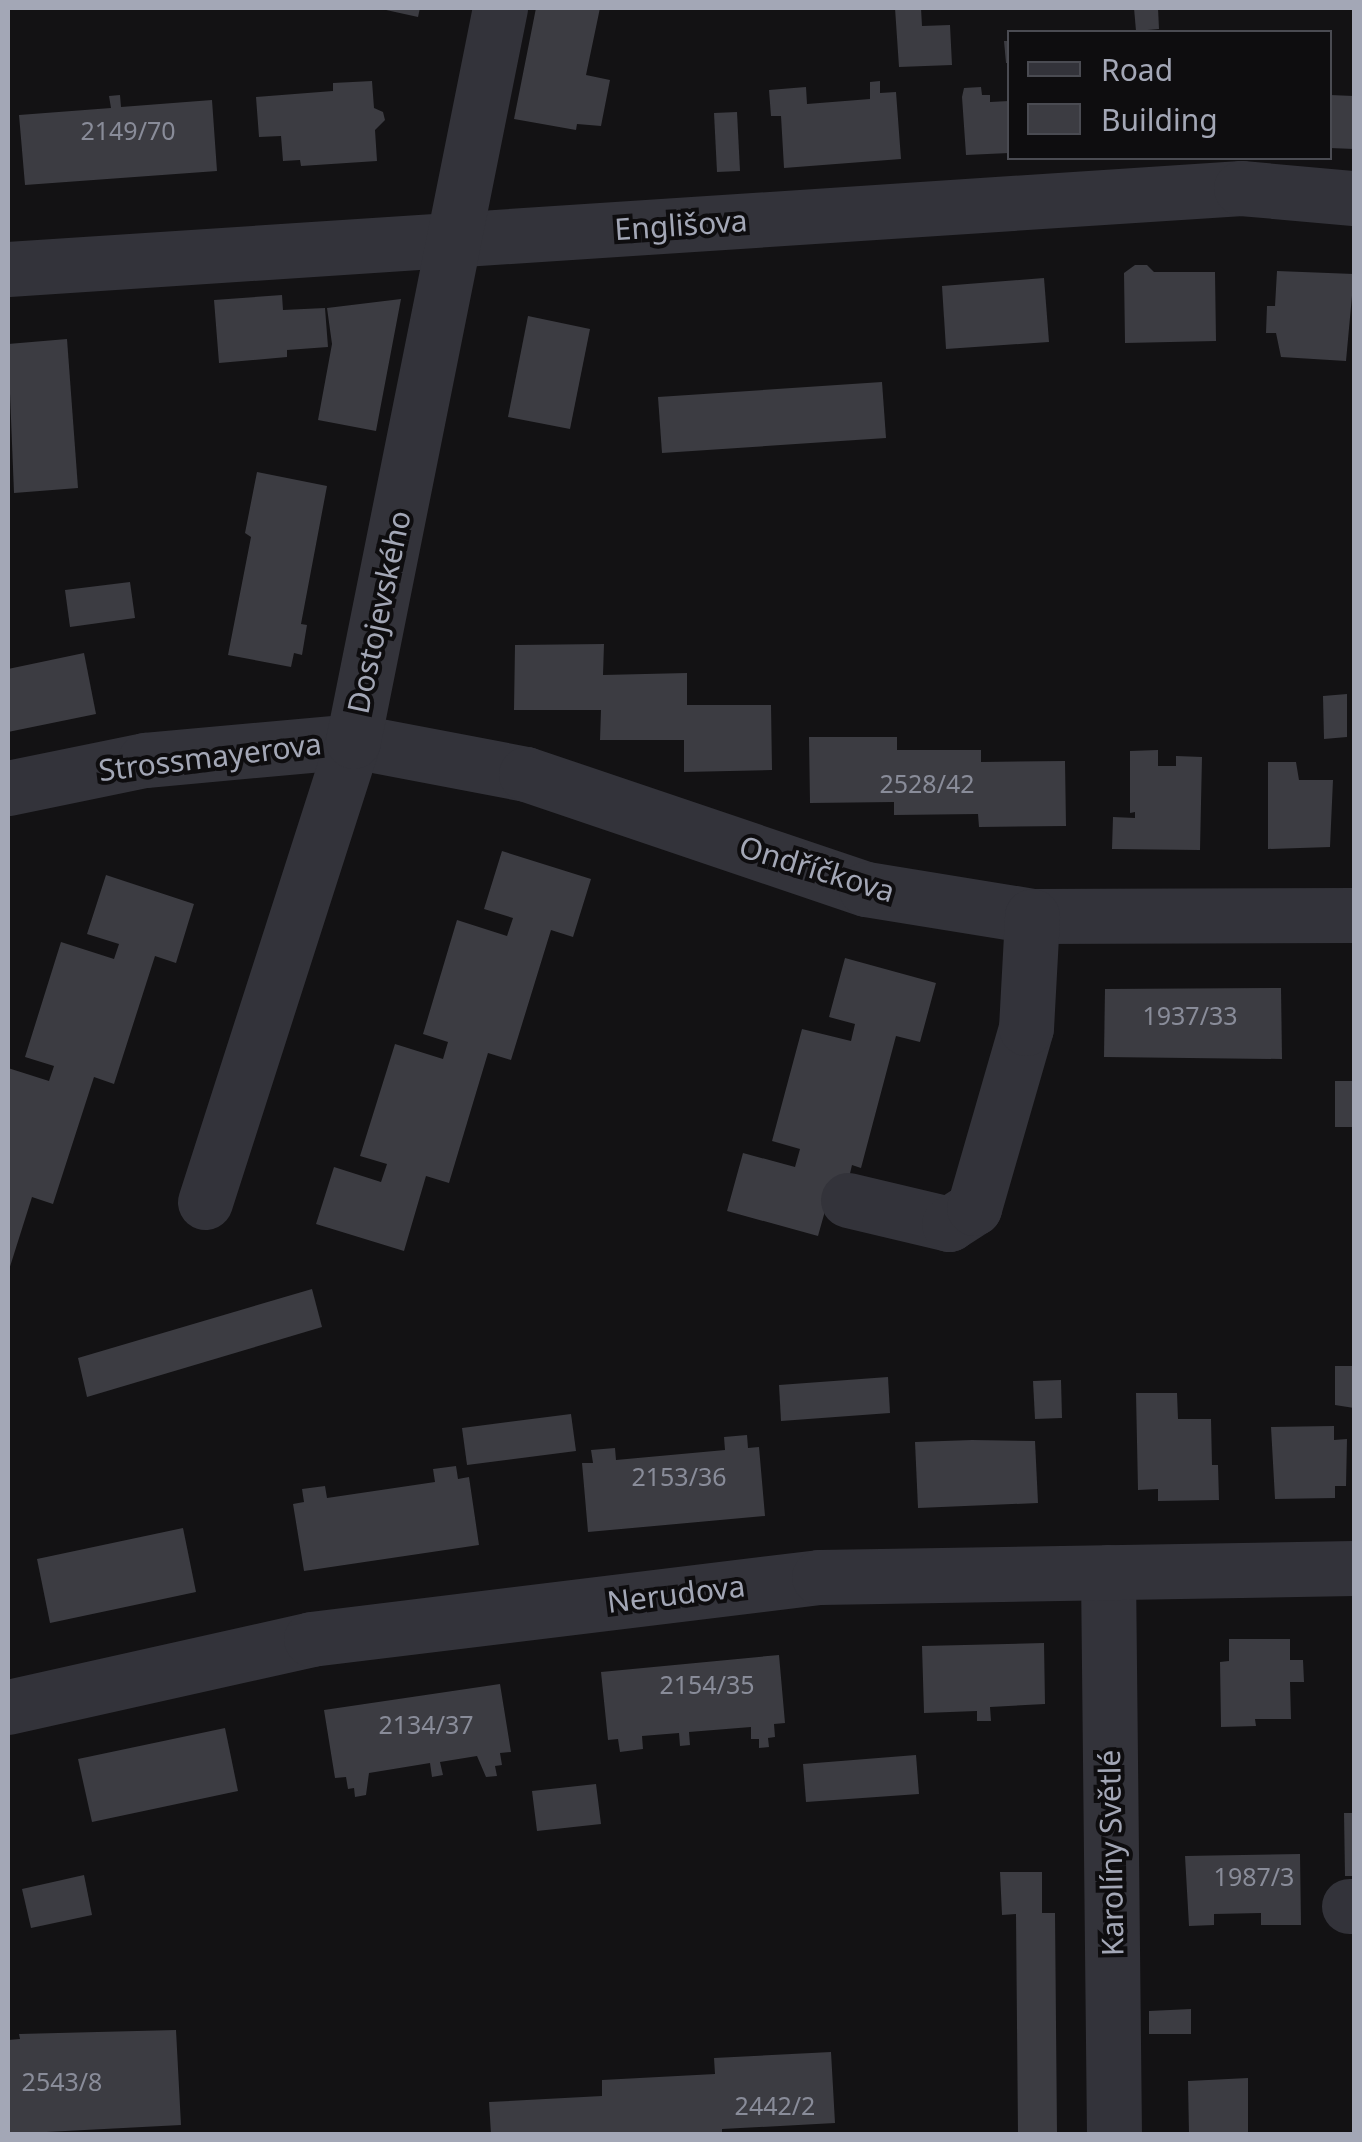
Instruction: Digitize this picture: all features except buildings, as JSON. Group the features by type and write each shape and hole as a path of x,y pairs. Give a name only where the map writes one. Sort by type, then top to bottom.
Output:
{"street":[{"name":"Dostojevského","path":"205,1202 353,740 500,8"},
{"name":"Englišova","path":"8,268 1241,188 1354,198"},
{"name":"Strossmayerova","path":"8,788 145,760 353,740"},
{"name":"Ondříčkova","path":"353,740 526,774 866,890 1032,916 1354,915"},
{"path":"848,1200 950,1224 974,1208 1026,1028 1032,916"},
{"name":"Nerudova","path":"8,1707 311,1639 819,1577 1354,1568"},
{"name":"Karolíny Světlé","path":"1108,1572 1114,2134"}]}
